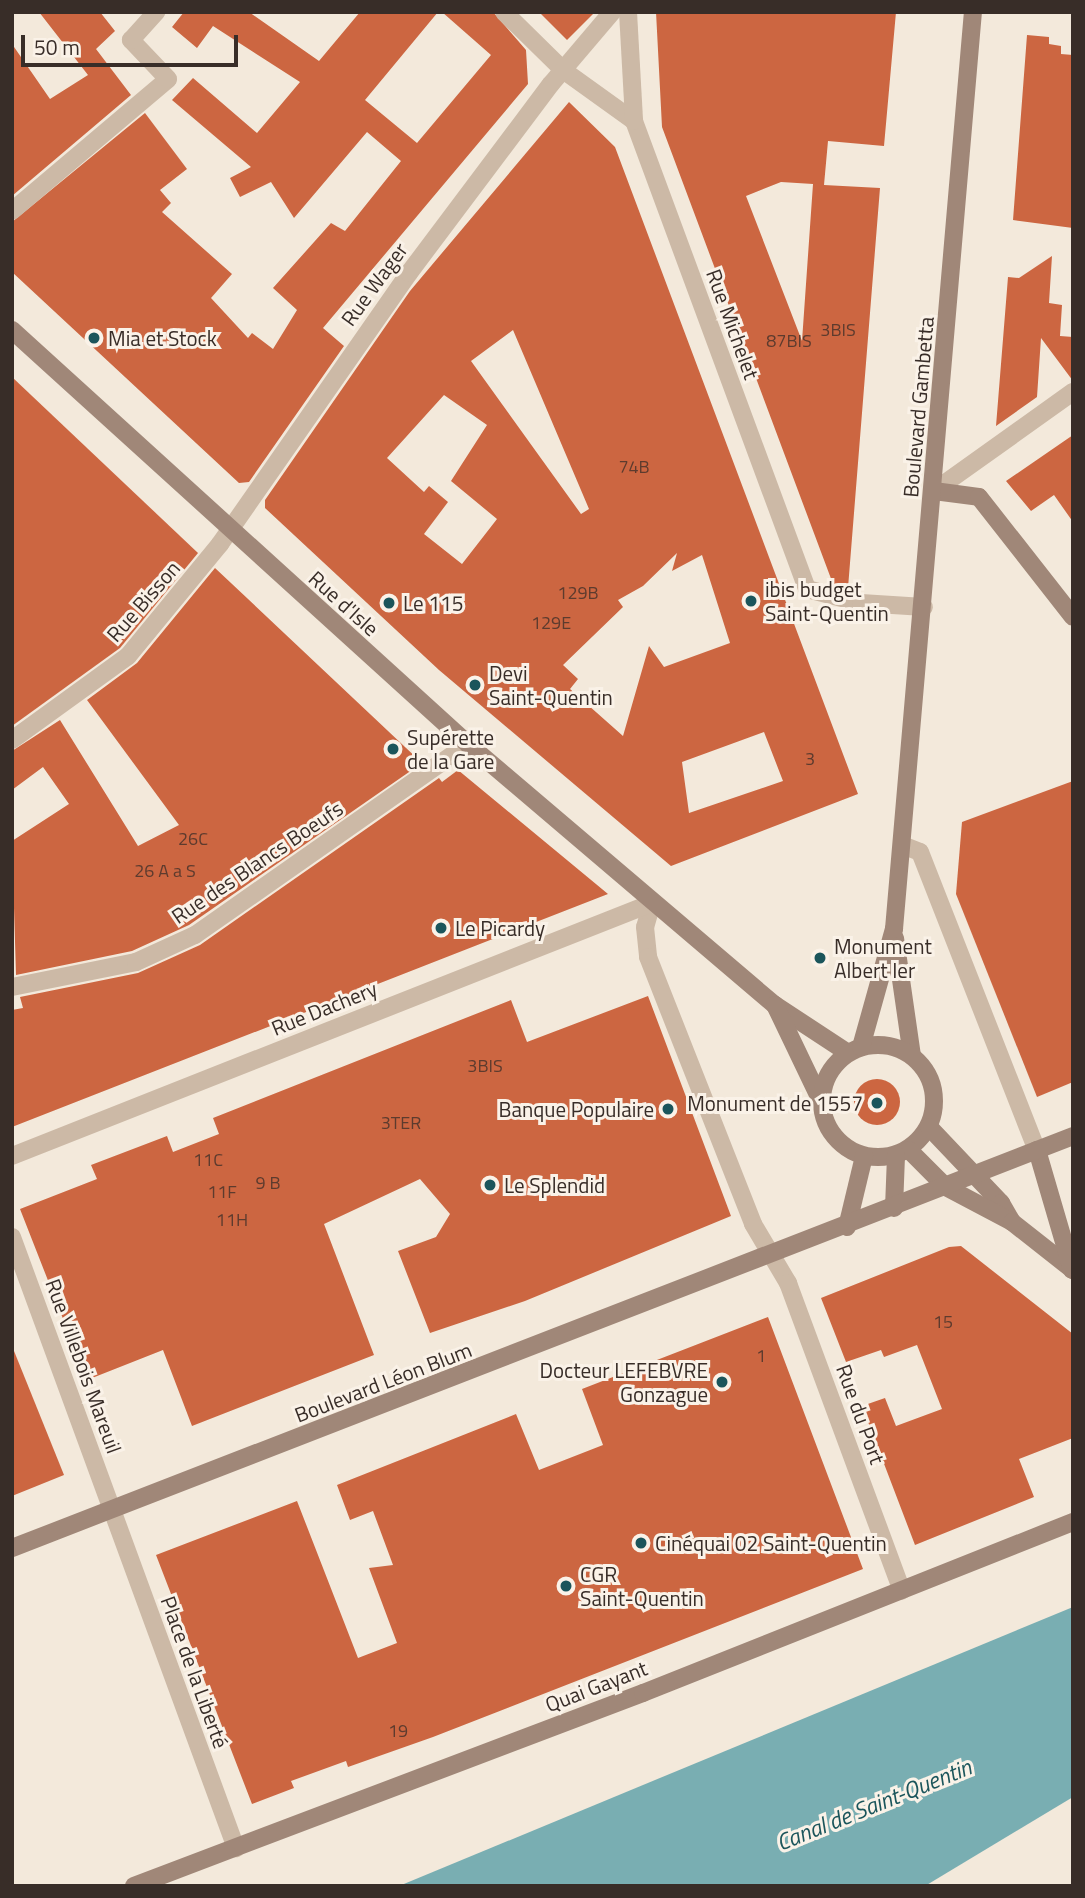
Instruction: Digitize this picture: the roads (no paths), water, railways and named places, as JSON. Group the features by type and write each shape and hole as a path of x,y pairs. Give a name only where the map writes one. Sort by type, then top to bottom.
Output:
{"main road":[{"name":"Boulevard Gambetta","path":"894,929 925,607 973,12"},
{"name":"Rue d'Isle","path":"12,330 468,744 652,903 775,1005 855,1050"},
{"path":"934,491 979,497 1073,618"},
{"path":"821,1101 827,1077 855,1050 894,929"},
{"path":"894,929 912,1056 932,1084 934,1102 929,1127 903,1152 894,1208"},
{"path":"775,1005 821,1101 827,1125 836,1139 864,1156 903,1152 946,1187 1012,1222 1072,1270"},
{"path":"855,1050 888,1046 912,1056"},
{"path":"929,1127 972,1177 1001,1203 1012,1222"},
{"name":"Boulevard Léon Blum","path":"12,1548 770,1257 1073,1136"},
{"path":"1037,1150 1072,1270"},
{"path":"847,1227 864,1156"},
{"name":"Quai Gayant","path":"134,1886 902,1591 1073,1522"}],"street":[{"path":"12,211 167,79 131,40 156,12"},
{"path":"504,12 564,70 634,121"},
{"name":"Rue Wager","path":"230,530 409,273 564,70 612,12"},
{"path":"628,12 634,121"},
{"name":"Rue Michelet","path":"634,121 807,589 861,603 925,607"},
{"path":"934,491 1073,392"},
{"name":"Rue Bisson","path":"12,740 128,656 230,530"},
{"name":"Rue des Blancs Boeufs","path":"12,987 136,962 195,935 468,744"},
{"path":"902,845 920,852 1037,1150"},
{"name":"Rue Dachery","path":"12,1156 652,903"},
{"name":"Rue du Port","path":"652,903 645,927 648,957 753,1224 770,1257 788,1283 902,1591"},
{"name":"Rue Villebois Mareuil","path":"12,1237 113,1511"},
{"name":"Place de la Liberté","path":"113,1511 236,1849"}],"water":[{"name":"Canal de Saint-Quentin","path":"1073,1607 1073,1797 925,1886 399,1886"}],"place":[{"name":"Mia et Stock","path":"94,338"},
{"name":"ibis budget Saint-Quentin","path":"751,601"},
{"name":"Le 115","path":"389,603"},
{"name":"Devi Saint-Quentin","path":"475,685"},
{"name":"Supérette de la Gare","path":"393,749"},
{"name":"Le Picardy","path":"441,928"},
{"name":"Monument Albert Ier","path":"820,958"},
{"name":"Monument de 1557","path":"877,1103"},
{"name":"Banque Populaire","path":"668,1109"},
{"name":"Le Splendid","path":"490,1185"},
{"name":"Docteur LEFEBVRE Gonzague","path":"722,1382"},
{"name":"Cinéquai 02 Saint-Quentin","path":"641,1543"},
{"name":"CGR Saint-Quentin","path":"566,1586"}]}
